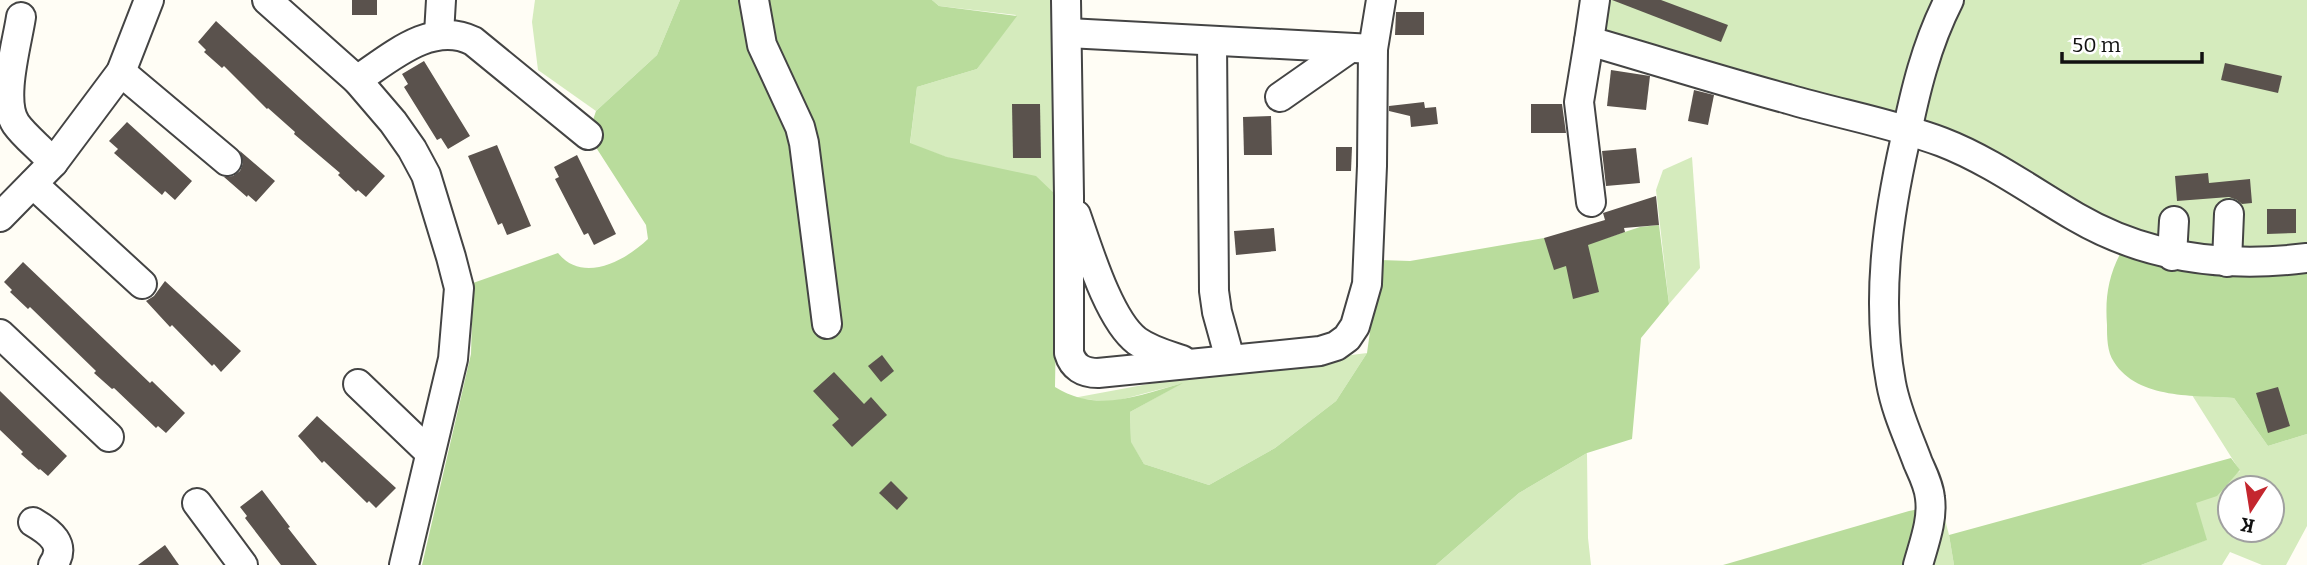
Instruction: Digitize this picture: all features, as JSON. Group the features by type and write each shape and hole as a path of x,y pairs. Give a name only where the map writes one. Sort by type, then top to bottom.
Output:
{"street":[{"path":"0,217 53,163 121,72 149,0"},
{"path":"267,0 357,80 400,131 426,175 459,288 453,359 404,565"},
{"path":"439,34 441,0"},
{"path":"754,0 762,45 800,127 804,142 827,324"},
{"path":"1066,0 1069,353 1074,365 1081,370 1097,373 1320,351 1336,346 1347,338 1355,326 1367,284 1369,256 1361,49 1381,0"},
{"path":"1591,202 1579,102 1595,0"},
{"path":"1918,565 1929,523 1930,496 1891,385 1883,299 1890,215 1907,130 1925,57 1949,0"},
{"path":"21,18 9,93 10,109 15,122 53,163"},
{"path":"1068,33 1361,49"},
{"path":"357,80 397,53 439,34 461,35 473,41 588,135"},
{"path":"1212,41 1214,291 1230,359"},
{"path":"1589,41 1788,100 1907,130 1970,156 2118,239 2172,256 2227,262 2275,262 2307,258"},
{"path":"1280,97 1361,49"},
{"path":"121,72 227,161"},
{"path":"33,184 142,285"},
{"path":"1069,196 1096,272 1129,334 1148,347 1192,363"},
{"path":"2227,262 2229,214"},
{"path":"2172,256 2174,221"},
{"path":"0,334 109,437"},
{"path":"358,384 430,453"},
{"path":"197,503 243,565"},
{"path":"33,522 56,540 58,558 53,565"}],"green space":[{"path":"535,0 680,0 657,55 596,111 538,70 532,22"},
{"path":"680,0 932,0 939,6 1017,16 977,69 917,87 910,143 947,157 1036,176 1058,197 1055,387 1071,395 1103,401 1134,397 1183,383 1130,412 1131,442 1144,464 1209,485 1275,448 1336,401 1367,353 1380,260 1410,261 1544,238 1570,250 1640,227 1659,225 1669,304 1641,338 1632,439 1587,453 1519,493 1436,565 422,565 471,354 473,283 558,253 579,267 604,266 628,255 648,239 646,225 588,135 596,111 657,55"},
{"path":"932,0 1054,0 1058,197 910,144 917,87 977,69 1016,15 939,6"},
{"path":"1603,0 2307,0 2307,252 2238,254 2145,239 1847,106 1613,37 1599,25"},
{"path":"1692,157 1700,268 1669,304 1656,190 1663,170"},
{"path":"2121,252 2163,267 2195,270 2307,268 2307,434 2268,446 2234,398 2169,393 2152,389 2124,374 2110,354 2106,315 2110,279"},
{"path":"1367,353 1336,401 1275,448 1209,485 1144,464 1131,443 1130,412 1180,384 1112,402 1073,398 1197,375"},
{"path":"2192,395 2234,398 2268,446 2307,434 2307,526 2286,565 2262,565 2230,552 2222,565 2141,565 2206,540 2195,503 2216,488 2216,544 2286,544 2286,474 2236,474 2240,471"},
{"path":"1587,453 1591,565 1436,565 1519,493"},
{"path":"2231,458 2240,470 2236,474 2216,474 2216,496 2196,503 2207,540 2141,565 1954,565 1949,535"},
{"path":"1940,500 1954,565 1926,565"},
{"path":"1924,508 1909,565 1723,565 1909,511"}],"building":[{"path":"352,0 377,0 377,15 352,15"},
{"path":"1612,0 1661,0 1728,25 1721,42"},
{"path":"1396,12 1424,12 1424,35 1395,35"},
{"path":"216,21 385,176 366,197 358,190 356,192 338,175 340,173 294,134 295,132 267,109 224,66 222,68 204,52 206,50 198,42"},
{"path":"424,61 470,136 448,149 441,138 437,140 404,87 408,84 402,74"},
{"path":"2225,63 2282,76 2278,93 2221,80"},
{"path":"1611,70 1650,76 1646,110 1607,106"},
{"path":"1694,90 1714,95 1708,125 1688,121"},
{"path":"1424,102 1425,108 1436,107 1438,124 1411,127 1410,116 1389,111 1389,106"},
{"path":"1012,104 1040,104 1041,158 1013,158"},
{"path":"1531,104 1562,104 1566,133 1531,133"},
{"path":"1271,116 1272,155 1244,155 1243,117"},
{"path":"127,122 192,181 175,200 165,191 162,195 114,153 118,149 109,141"},
{"path":"497,145 531,226 507,235 502,223 498,225 468,156"},
{"path":"1336,147 1352,147 1351,171 1336,171"},
{"path":"1636,148 1640,183 1606,186 1602,151"},
{"path":"240,151 275,181 256,202 224,177 233,176 240,171 243,163"},
{"path":"577,155 616,234 594,245 588,233 584,235 555,179 559,177 554,167"},
{"path":"2208,173 2209,183 2250,179 2252,203 2242,204 2229,197 2177,201 2175,176"},
{"path":"1656,196 1659,225 1624,228 1625,232 1588,245 1599,292 1573,299 1566,266 1554,270 1544,238 1605,220 1603,213"},
{"path":"2267,209 2296,209 2296,233 2267,234"},
{"path":"1274,228 1276,251 1236,255 1234,231"},
{"path":"23,262 185,413 166,433 158,426 156,428 94,373 96,371 30,307 28,309 10,292 12,290 4,282"},
{"path":"165,281 241,351 221,372 172,325 170,327 146,301 154,296"},
{"path":"882,355 894,371 881,382 868,366"},
{"path":"834,372 864,404 871,397 887,415 852,447 832,425 839,419 813,391"},
{"path":"2278,387 2290,426 2268,433 2256,393"},
{"path":"0,391 67,456 48,476 21,454 23,452 0,430"},
{"path":"317,416 396,488 376,508 369,501 367,503 324,461 322,463 298,436"},
{"path":"891,481 908,498 897,510 879,493"},
{"path":"262,490 317,565 281,565 245,518 247,516 240,507"},
{"path":"165,545 179,565 138,565"}]}
